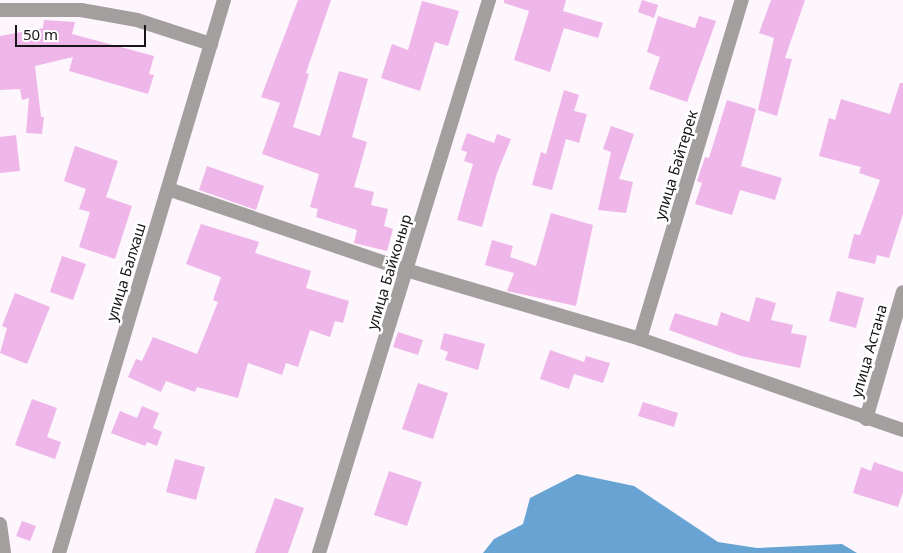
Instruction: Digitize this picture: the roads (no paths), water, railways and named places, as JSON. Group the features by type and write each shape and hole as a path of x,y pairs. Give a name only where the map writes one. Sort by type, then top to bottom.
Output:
{"street":[{"name":"улица Балхаш","path":"59,553 224,0"},
{"name":"улица Байконыр","path":"319,553 489,0"},
{"name":"улица Байтерек","path":"640,339 742,0"},
{"path":"0,10 81,10 137,20 211,44"},
{"path":"168,189 406,270 640,339 866,419 903,430"},
{"name":"улица Астана","path":"866,419 903,292"},
{"path":"0,524 4,553"}],"water":[{"path":"577,474 634,486 718,542 757,548 842,544 857,553 483,553 494,539 523,524 530,498"}]}
